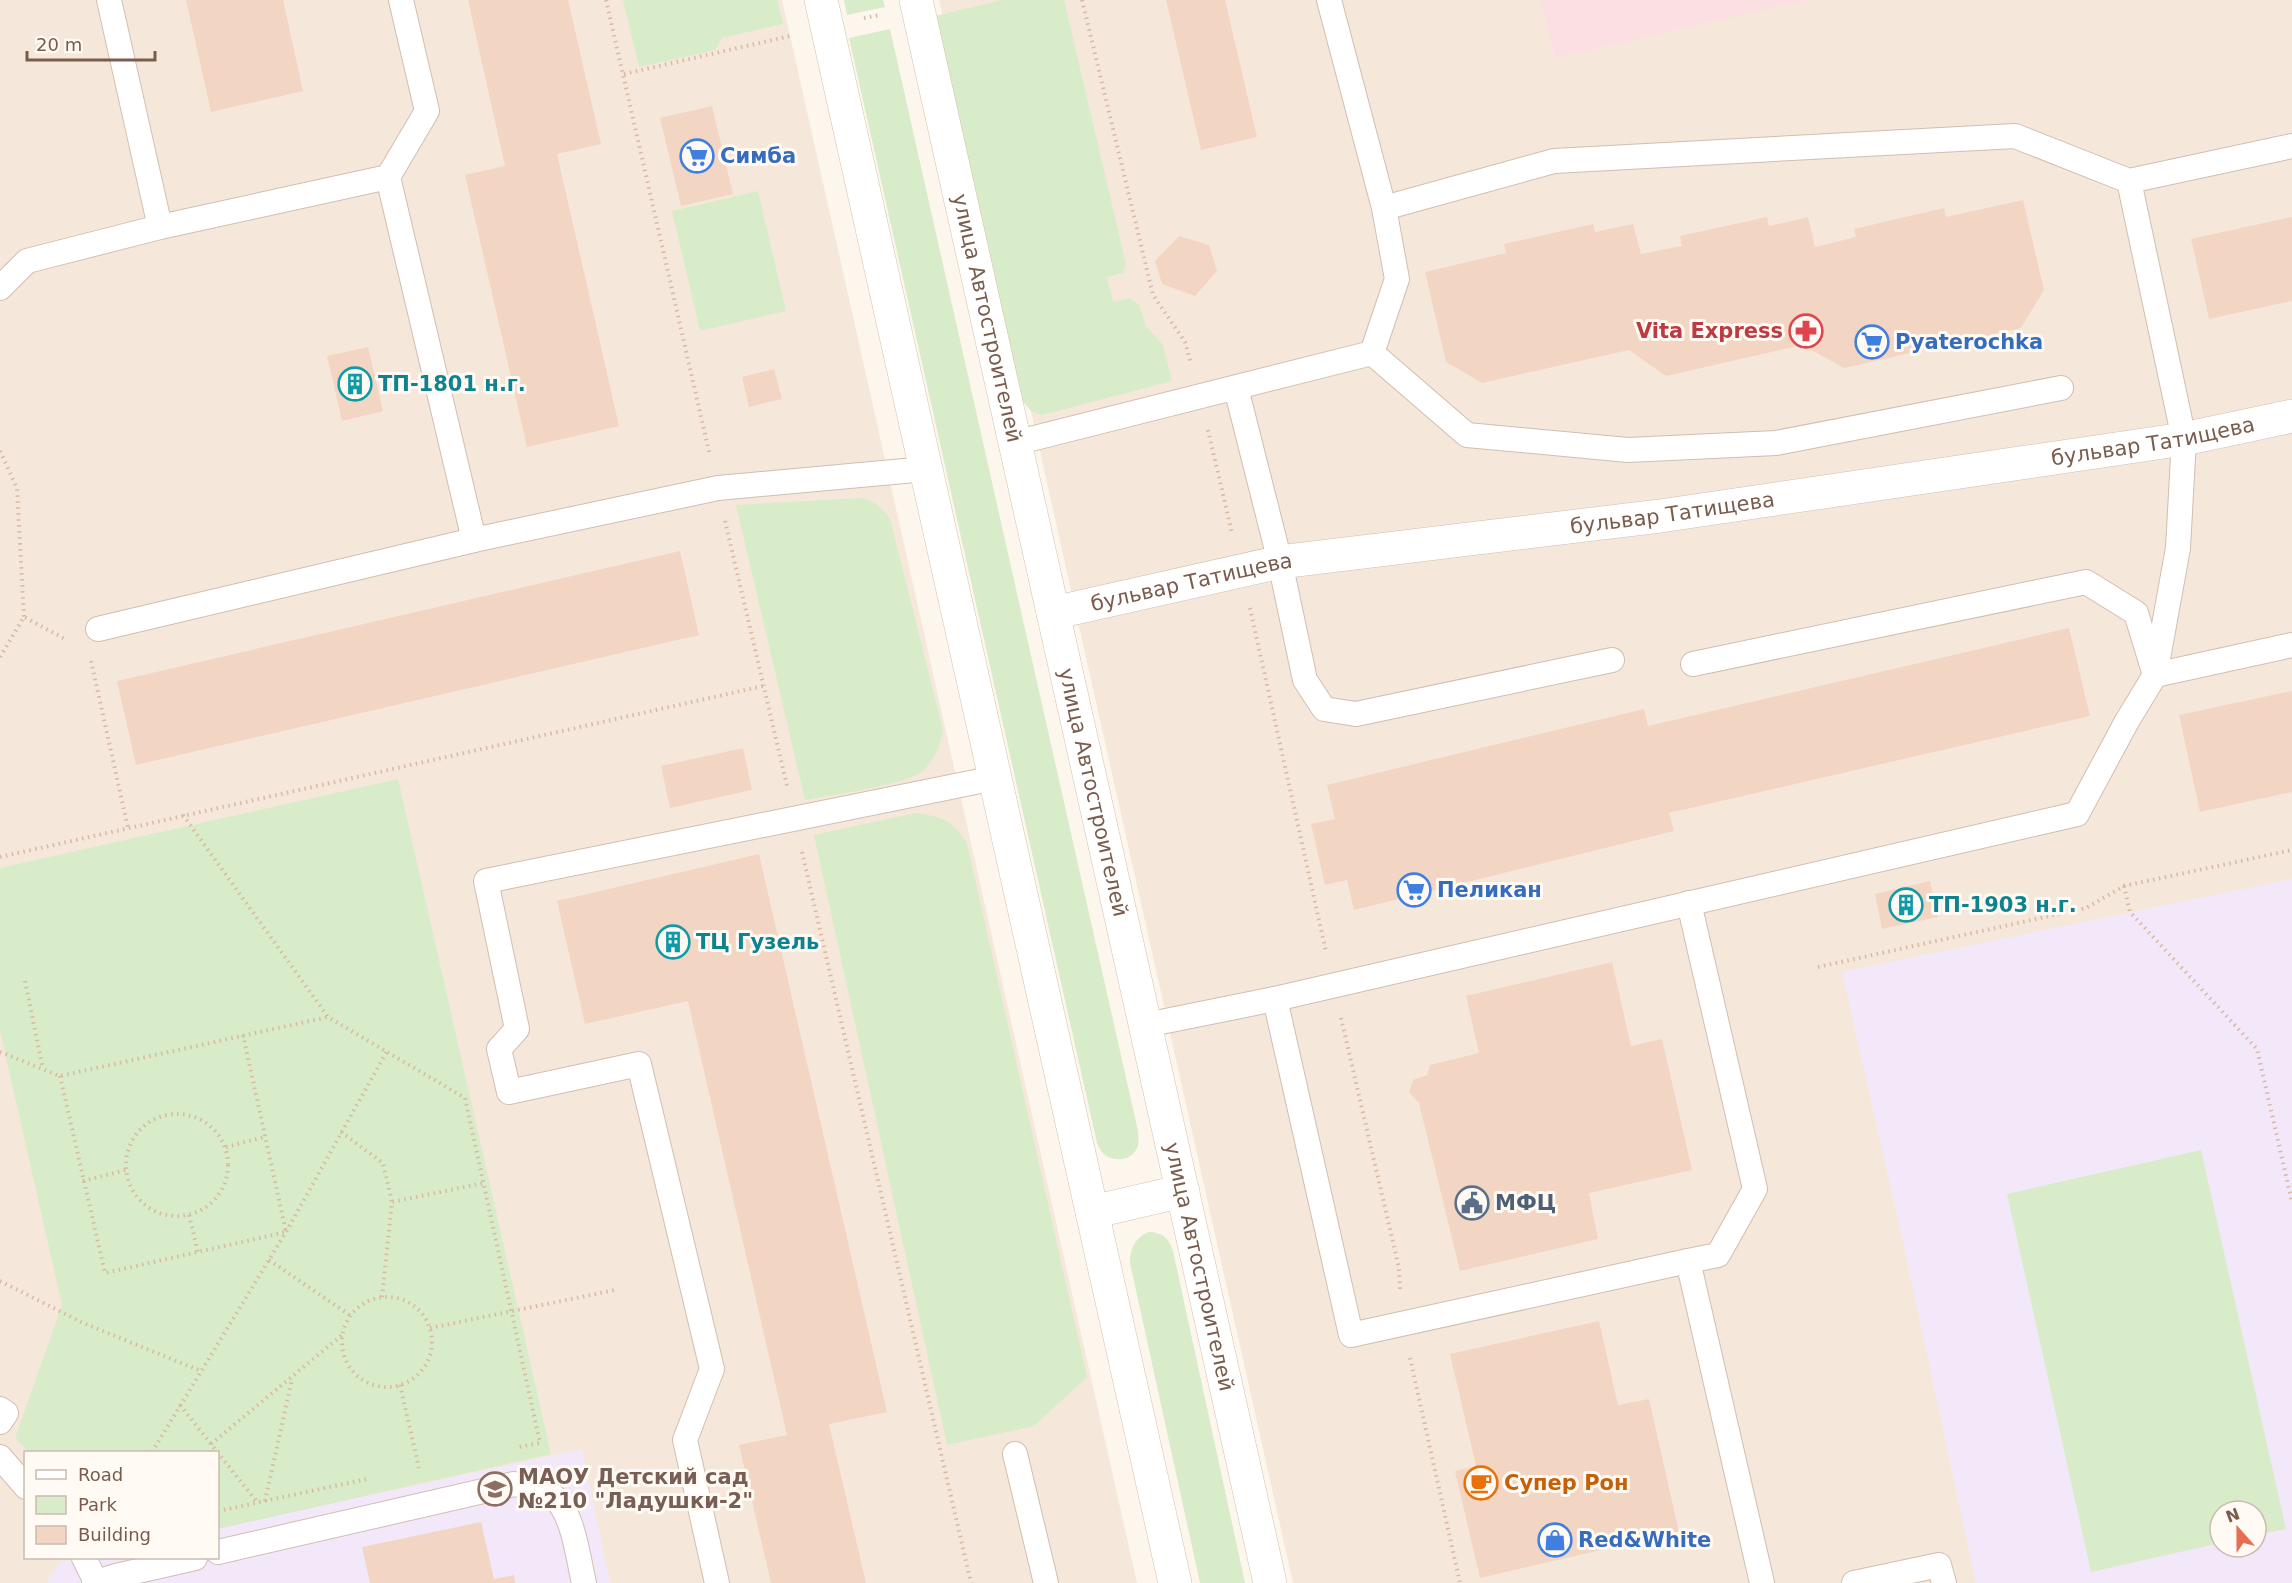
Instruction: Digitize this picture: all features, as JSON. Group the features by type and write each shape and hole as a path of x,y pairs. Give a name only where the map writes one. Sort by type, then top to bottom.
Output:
{"main road":[{"name":"улица Автостроителей","path":"917,3 1270,1583"},
{"path":"824,14 1175,1583"},
{"name":"бульвар Татищева","path":"1053,613 1280,562 1660,516 2184,439 2292,416"},
{"path":"1092,1212 1183,1191"}],"lane":[{"path":"109,0 160,227"},
{"path":"401,0 427,111 388,177 474,540"},
{"path":"1329,0 1384,208 1397,279 1372,353"},
{"path":"1384,208 1554,161 2015,136 2129,182 2292,146"},
{"path":"0,288 27,261 160,227 388,177"},
{"path":"1146,1025 1275,999 2077,814 2127,721 2155,675 2178,548 2184,439 2129,182"},
{"path":"1015,443 1372,353"},
{"path":"1372,353 1467,435 1628,450 1776,443 2061,388"},
{"path":"1236,388 1280,562 1305,680 1324,709 1356,714 1612,660"},
{"path":"98,629 474,540 718,488 926,469"},
{"path":"1693,664 2086,582 2136,613 2155,675"},
{"path":"2155,675 2292,645"},
{"path":"717,1583 685,1440 712,1369 639,1064 509,1092 499,1049 517,1029 486,881 995,778"},
{"path":"1275,999 1351,1335 1402,1322 1718,1255 1755,1189 1689,903"},
{"path":"1688,1261 1762,1583"},
{"path":"0,1409 6,1413 0,1422"},
{"path":"1015,1454 1046,1583"},
{"path":"0,1457 24,1485"},
{"path":"219,1552 514,1484 536,1487 551,1494 562,1506 571,1527 584,1583"},
{"path":"85,1559 95,1583 187,1559"},
{"path":"1854,1583 1939,1565 1944,1583"}],"path":[{"path":"1082,0 1154,295 1185,342 1200,397 1399,1268 1402,1322 1460,1583"},
{"path":"624,75 824,14 917,3"},
{"path":"0,451 17,488 24,617 0,657"},
{"path":"24,617 71,642"},
{"path":"89,652 128,828"},
{"path":"0,857 763,686"},
{"path":"183,815 327,1017 465,1098 540,1443"},
{"path":"1818,967 2086,908 2124,886 2292,850"},
{"path":"2124,886 2130,912 2258,1049 2292,1202"},
{"path":"25,981 44,1070"},
{"path":"0,1052 60,1076 327,1017"},
{"path":"243,1035 286,1232"},
{"path":"153,1451 286,1232 387,1051"},
{"path":"60,1076 105,1273 286,1232"},
{"path":"168,1115 184,1115 200,1119 214,1129 226,1147 229,1158 228,1174 222,1191 211,1204 189,1215 162,1215 146,1206 134,1194 127,1170 126,1161 130,1144 139,1131 153,1121 168,1115"},
{"path":"341,1132 383,1163 392,1202 382,1297"},
{"path":"226,1147 265,1137"},
{"path":"83,1181 127,1170"},
{"path":"392,1202 484,1183"},
{"path":"189,1215 198,1252"},
{"path":"269,1260 351,1316"},
{"path":"0,1281 83,1323 201,1371"},
{"path":"430,1328 615,1290"},
{"path":"382,1297 397,1298 410,1303 421,1312 430,1328 431,1353 424,1367 414,1378 400,1385 385,1387 370,1383 357,1375 348,1364 343,1350 343,1335 351,1316 356,1309 368,1301 382,1297"},
{"path":"211,1444 343,1335"},
{"path":"265,1501 292,1377"},
{"path":"400,1385 419,1468"},
{"path":"180,1405 217,1451"},
{"path":"219,1454 257,1502"}],"shaded area":[{"path":"0,0 782,0 1137,1583 0,1583"},
{"path":"939,0 2292,0 2292,1583 1293,1583"},
{"path":"1540,0 1806,0 1555,58"},
{"path":"2292,879 2292,1583 1976,1583 1842,972"},
{"name":"МАОУ Детский сад №210 \"Ладушки-2\"","path":"582,1449 610,1583 46,1583 60,1562 75,1559 219,1559 219,1528"}],"green space":[{"path":"623,0 777,0 783,24 722,38 715,50 639,67"},
{"path":"844,0 883,0 885,7 847,15"},
{"path":"1002,0 1064,0 1126,264 1123,273 1107,277 1113,302 1130,298 1139,305 1146,326 1163,345 1172,381 1042,415 1031,411 1019,397 927,18"},
{"path":"890,29 1138,1131 1136,1151 1124,1159 1114,1159 1105,1155 1097,1143 849,38"},
{"path":"758,191 786,311 700,331 672,211"},
{"path":"861,498 878,506 890,519 943,730 933,758 923,771 915,776 867,789 805,800 736,505"},
{"path":"398,779 551,1454 219,1529 219,1451 28,1451 15,1438 62,1305 0,1031 0,868"},
{"path":"915,813 945,820 967,843 1087,1377 1034,1426 947,1445 814,835"},
{"path":"2201,1150 2286,1529 2268,1533 2268,1499 2208,1499 2208,1546 2091,1572 2007,1194"},
{"path":"1148,1232 1164,1237 1173,1251 1245,1583 1200,1583 1130,1263 1134,1245"}],"building":[{"path":"186,0 283,0 303,91 211,112"},
{"path":"468,0 568,0 601,144 557,154 619,426 527,447 465,175 505,166"},
{"path":"1166,0 1225,0 1257,137 1201,150"},
{"name":"Симба","path":"712,106 733,194 681,206 660,118"},
{"path":"2023,200 2044,290 2021,328 1844,368 1802,345 1666,376 1629,350 1482,383 1446,362 1425,272 1506,253 1504,244 1593,224 1595,232 1633,224 1641,254 1682,246 1680,236 1767,217 1769,226 1808,217 1815,247 1856,237 1854,229 1944,208 1946,217"},
{"path":"2292,217 2292,301 2209,319 2191,239"},
{"path":"1179,236 1209,245 1217,271 1195,296 1162,284 1155,261"},
{"name":"ТП-1801 н.г.","path":"368,347 383,411 342,421 327,356"},
{"path":"774,369 782,399 749,407 742,377"},
{"path":"680,551 699,635 136,765 117,681"},
{"path":"2069,628 2090,716 1669,813 1674,831 1354,910 1347,880 1325,885 1311,824 1335,819 1327,785 1644,709 1648,726"},
{"path":"2292,691 2292,792 2200,812 2179,715"},
{"path":"743,748 752,790 670,808 661,766"},
{"path":"759,854 887,1412 829,1424 866,1583 771,1583 739,1445 787,1435 688,1001 585,1024 557,901"},
{"name":"ТП-1903 н.г.","path":"1930,881 1938,917 1882,929 1875,894"},
{"path":"1612,962 1631,1046 1662,1039 1692,1170 1589,1193 1598,1239 1460,1271 1419,1103 1409,1092 1413,1080 1427,1075 1430,1065 1479,1053 1466,996"},
{"path":"1599,1321 1618,1405 1649,1399 1679,1532 1480,1578 1455,1471 1476,1466 1450,1354"},
{"path":"481,1522 494,1579 514,1575 515,1583 370,1583 362,1547"}],"place":[{"name":"Симба","path":"697,156"},
{"name":"Vita Express","path":"1806,331"},
{"name":"Pyaterochka","path":"1872,342"},
{"name":"ТП-1801 н.г.","path":"355,384"},
{"name":"Пеликан","path":"1414,890"},
{"name":"ТП-1903 н.г.","path":"1906,905"},
{"name":"ТЦ Гузель","path":"673,942"},
{"name":"МФЦ","path":"1472,1203"},
{"name":"Супер Рон","path":"1481,1483"},
{"name":"МАОУ Детский сад №210 \"Ладушки-2\"","path":"495,1489"},
{"name":"Red&White","path":"1555,1540"}]}
